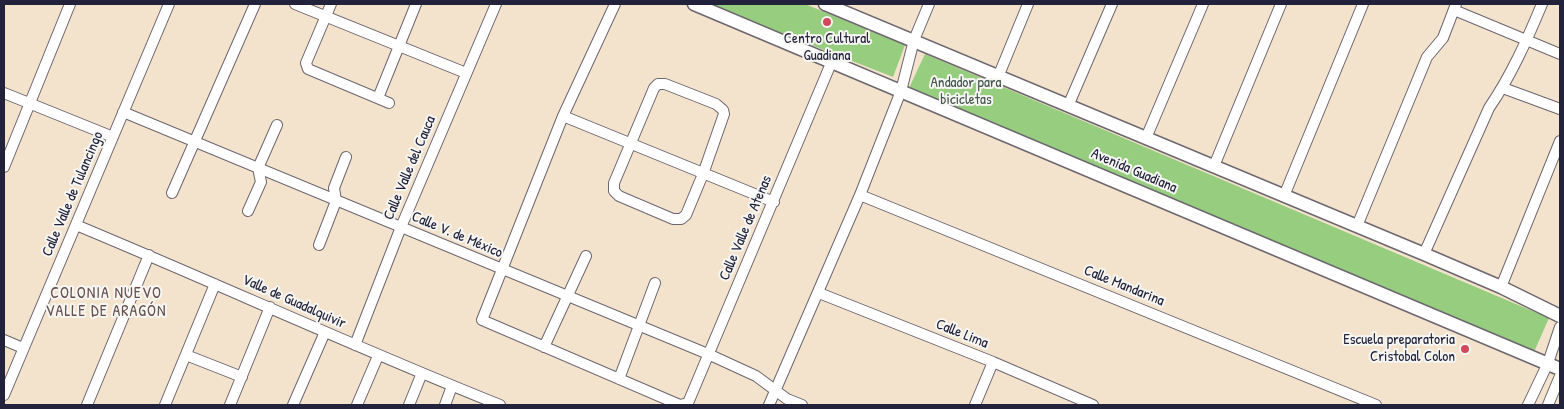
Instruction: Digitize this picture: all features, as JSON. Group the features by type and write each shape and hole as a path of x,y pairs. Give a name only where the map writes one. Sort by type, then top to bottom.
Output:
{"street":[{"path":"4,167 70,4"},
{"name":"Calle Valle de Tulancingo","path":"4,395 169,4"},
{"path":"172,193 255,4"},
{"path":"295,4 466,73"},
{"path":"331,4 306,67 310,71 389,103"},
{"path":"378,98 416,4"},
{"name":"Calle Valle del Cauca","path":"354,345 401,227 496,4"},
{"path":"615,4 563,116 482,320 680,405 686,405"},
{"name":"Avenida Guadiana","path":"694,4 1560,369"},
{"path":"825,4 1424,254 1501,287 1560,316"},
{"path":"769,405 819,293 860,194 901,91 914,40 929,4"},
{"path":"998,77 1028,4"},
{"path":"1068,106 1112,4"},
{"path":"1146,138 1203,4"},
{"path":"1214,166 1281,4"},
{"path":"1284,196 1363,4"},
{"path":"1424,254 1489,108 1503,88 1542,4"},
{"path":"1357,226 1426,57 1443,38 1455,7 1526,41 1560,54"},
{"name":"Calle Valle de Atenas","path":"686,405 774,202 832,61"},
{"path":"658,84 673,87 716,104 723,110 724,118 703,174 686,215 681,219 673,219 619,196 614,192 614,184 631,143 654,88 658,84"},
{"path":"1503,88 1560,109"},
{"path":"4,92 113,137"},
{"name":"Calle V. de México","path":"124,112 708,354 756,376 787,399 802,405"},
{"path":"563,116 774,202"},
{"path":"248,211 260,182 258,168 277,125"},
{"path":"1501,287 1560,141"},
{"path":"319,245 336,201 334,188 346,157"},
{"name":"Calle Mandarina","path":"860,194 1376,405"},
{"name":"Valle de Guadalquivir","path":"76,225 270,307 378,356 500,405"},
{"path":"87,405 148,255"},
{"path":"544,347 586,256"},
{"path":"619,379 656,283"},
{"path":"165,405 215,284"},
{"name":"Calle Lima","path":"819,293 993,362 1093,405"},
{"path":"230,405 270,307"},
{"path":"1528,405 1548,363 1560,327"},
{"path":"293,405 324,332"},
{"path":"4,340 23,348"},
{"path":"186,355 242,377"},
{"path":"358,405 378,356"},
{"path":"976,405 993,362"},
{"path":"409,405 422,373"},
{"path":"1548,405 1560,376"},
{"path":"445,405 452,386"}],"green space":[{"path":"707,4 805,4 905,45 893,77"},
{"name":"Andador para bicicletas","path":"925,54 1549,318 1534,352 909,88"}],"place":[{"name":"Centro Cultural Guadiana","path":"827,22"},
{"name":"Escuela preparatoria Cristobal Colon","path":"1465,349"}],"district":[{"name":"COLONIA NUEVO VALLE DE ARAGÓN","path":"106,303"}]}
